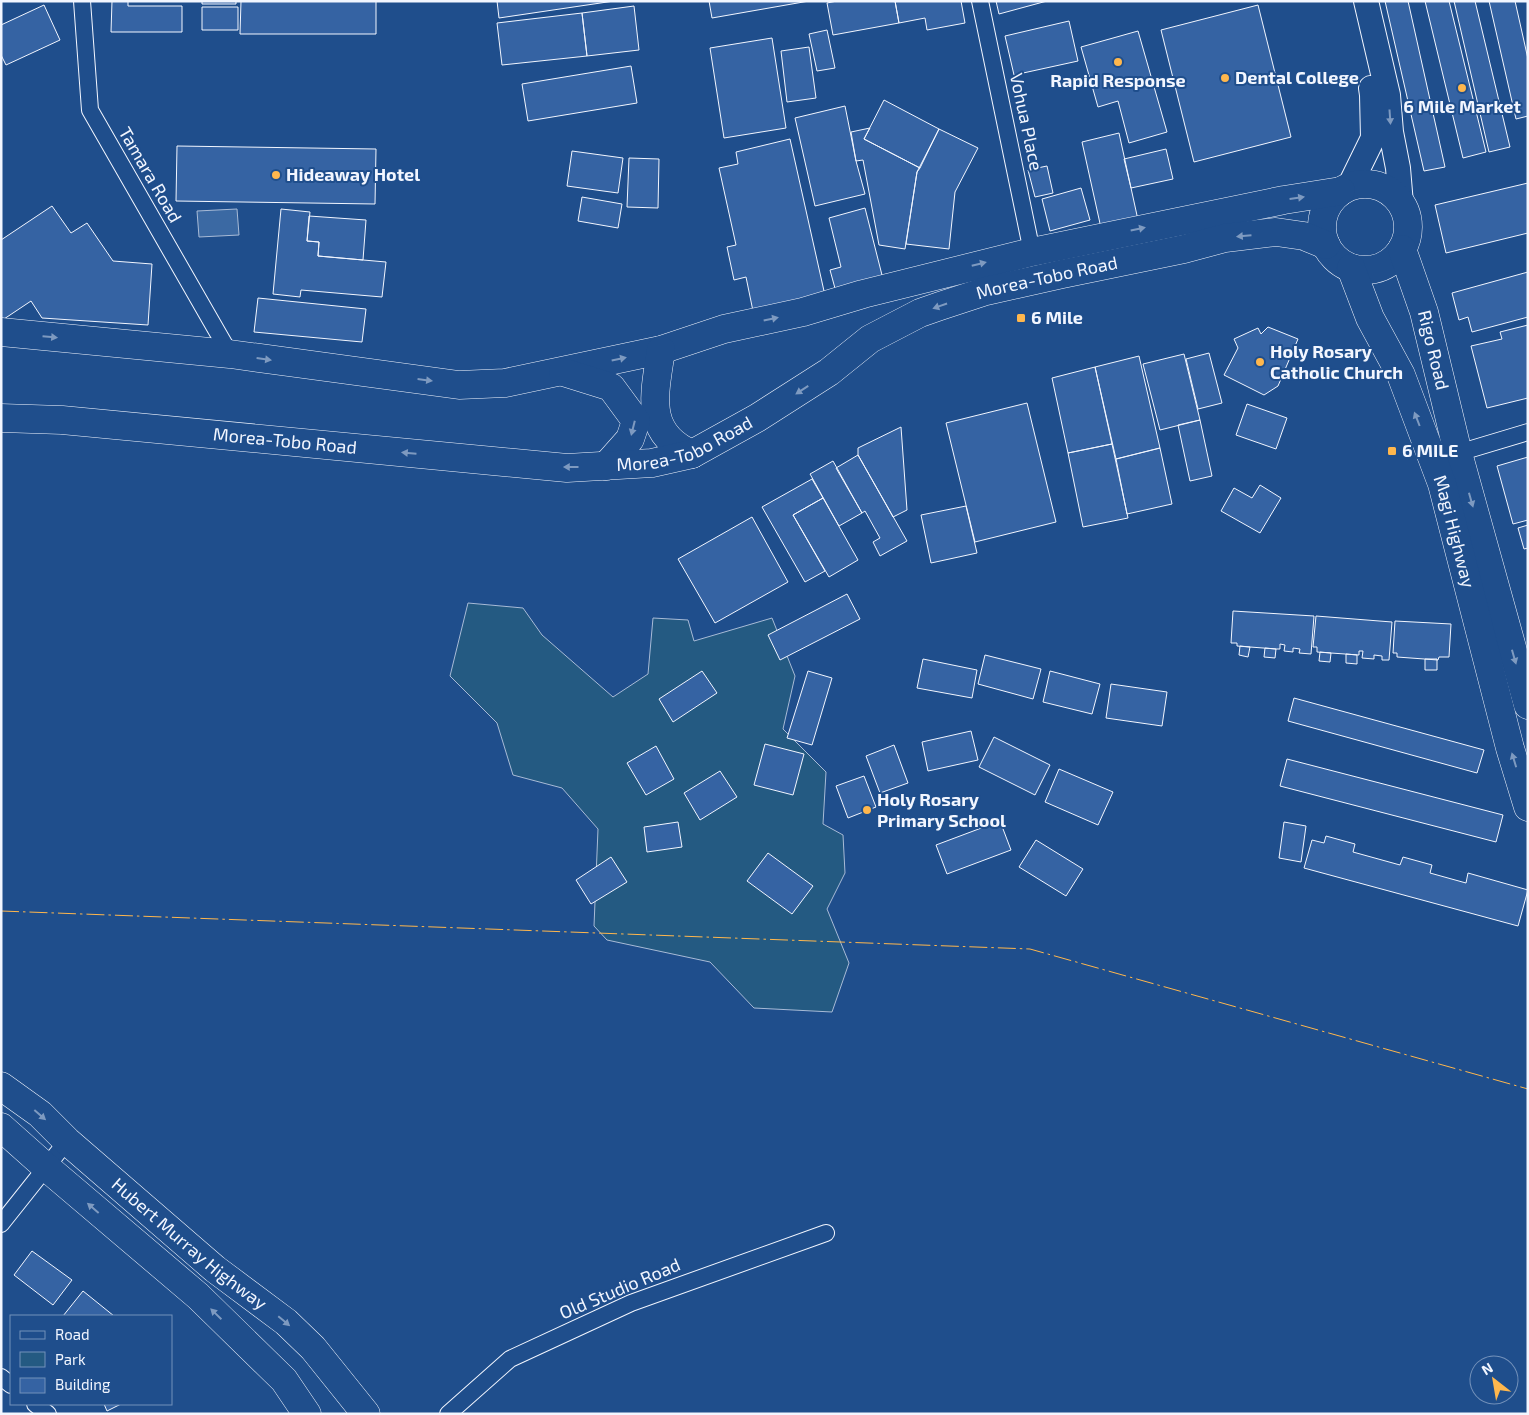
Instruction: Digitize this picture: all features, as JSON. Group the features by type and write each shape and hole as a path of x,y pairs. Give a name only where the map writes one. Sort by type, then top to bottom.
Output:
{"highway":[{"path":"1367,184 1381,187 1394,195 1401,204 1408,220 1408,235 1402,249 1392,260 1380,268 1365,270 1350,268 1338,261 1329,252 1323,239 1324,212 1331,201 1345,188 1367,184"},
{"name":"Morea-Tobo Road","path":"1,332 230,354 459,385 505,383 661,350 724,330 830,305 1032,252 1345,188"},
{"name":"Morea-Tobo Road","path":"1,418 62,420 567,468 652,463 692,454 757,418 829,372 870,339 920,313 986,291 1184,250 1225,238 1276,232 1304,236 1326,245"},
{"name":"Rigo Road","path":"1402,249 1424,312 1458,453"},
{"name":"Magi Highway","path":"1350,268 1370,318 1401,375 1442,484 1510,748 1528,807"},
{"path":"830,305 863,311 871,321 870,339"},
{"path":"661,350 654,403 657,419 666,437 680,449 692,454"},
{"path":"562,371 611,387 636,421 630,439 606,466"},
{"name":"Magi Highway","path":"1458,453 1528,705"},
{"name":"Hubert Murray Highway","path":"1,1086 40,1114 67,1141 215,1269 286,1322 313,1348 366,1414"},
{"name":"Hubert Murray Highway","path":"1,1127 198,1296 284,1380 308,1414"}],"main road":[{"path":"1345,188 1373,138 1374,121 1372,95 1360,38 1349,1"},
{"path":"1366,1 1388,95 1401,204"}],"street":[{"name":"Tamara Road","path":"82,1 90,110 230,354"},
{"name":"Vohua Place","path":"980,1 1032,252"},
{"path":"1458,453 1528,432"},
{"path":"1,1224 67,1141"},
{"name":"Old Studio Road","path":"448,1414 510,1359 631,1302 826,1233"},
{"path":"36,1405 48,1414"}],"green space":[{"path":"468,603 523,608 542,635 613,697 648,674 653,618 688,620 694,641 772,618 795,676 783,729 826,772 823,824 843,835 845,873 827,909 849,963 832,1012 754,1008 710,962 607,940 594,926 598,829 562,788 513,775 497,723 450,676"}],"shaded area":[{"path":"237,209 239,235 199,237 197,211"}],"building":[{"path":"112,1 128,1 128,6 182,6 182,32 111,32"},
{"path":"202,1 236,1 236,4 202,4"},
{"path":"241,1 376,1 376,34 240,34"},
{"path":"497,1 614,1 499,18"},
{"path":"709,1 809,1 712,18"},
{"path":"837,1 895,1 899,23 833,35 827,3"},
{"path":"895,1 961,1 965,23 927,30 925,18 899,23"},
{"path":"996,1 1047,1 999,14"},
{"path":"1385,1 1408,1 1445,167 1424,171"},
{"path":"1425,1 1449,1 1486,152 1463,158"},
{"path":"1454,1 1475,1 1510,147 1489,152"},
{"path":"1489,1 1515,1 1528,59 1528,116 1516,119"},
{"path":"44,5 60,40 6,65 1,55 1,25"},
{"path":"1258,5 1291,137 1194,162 1161,30"},
{"path":"634,6 639,50 587,56 582,13"},
{"path":"202,7 238,7 238,30 202,30"},
{"path":"582,13 587,56 502,65 497,23"},
{"path":"1069,21 1078,61 1014,75 1005,36"},
{"path":"827,30 835,68 817,71 809,34"},
{"path":"1138,31 1167,132 1129,143 1118,101 1098,107 1081,47"},
{"path":"772,38 786,128 724,138 710,48"},
{"path":"809,47 816,98 787,102 781,51"},
{"path":"631,66 637,103 528,121 522,84"},
{"path":"884,100 939,129 920,168 864,139"},
{"path":"845,106 865,194 815,206 795,118"},
{"path":"870,128 864,139 920,168 917,172 905,249 879,245 863,160 856,161 851,132"},
{"path":"939,129 978,148 955,192 949,249 906,244 917,172"},
{"path":"1119,133 1138,220 1101,228 1082,142"},
{"path":"790,139 826,300 754,316 746,277 734,280 727,247 736,245 719,168 738,164 736,152"},
{"name":"Hideaway Hotel","path":"177,146 376,149 375,204 176,201"},
{"path":"1166,149 1173,179 1131,188 1124,159"},
{"path":"572,151 623,158 618,193 567,186"},
{"path":"629,158 659,159 658,208 627,207"},
{"path":"1047,166 1053,193 1035,197 1028,170"},
{"path":"1528,183 1528,233 1446,253 1435,205"},
{"path":"1081,188 1090,220 1050,231 1042,199"},
{"path":"582,197 622,204 618,228 578,221"},
{"path":"52,206 71,233 87,223 113,261 152,264 148,325 42,318 31,301 1,321 1,240"},
{"path":"865,208 883,279 836,292 830,270 841,267 829,218"},
{"path":"281,209 310,212 307,241 319,242 318,256 386,262 382,297 301,290 300,297 273,294"},
{"path":"309,216 366,220 363,260 318,256 319,242 307,241"},
{"path":"1528,272 1528,317 1472,332 1468,317 1459,320 1452,293"},
{"path":"258,298 366,309 362,342 254,332"},
{"path":"1528,325 1528,398 1487,408 1471,346 1502,339 1500,332"},
{"name":"Holy Rosary Catholic Church","path":"1268,327 1298,339 1278,386 1264,395 1224,375 1238,348 1234,339 1258,328 1261,334"},
{"path":"1209,353 1222,403 1198,409 1186,359"},
{"path":"1184,354 1200,420 1160,430 1143,364"},
{"path":"1139,356 1160,448 1116,459 1095,367"},
{"path":"1095,367 1112,444 1068,453 1052,378"},
{"path":"1027,403 1056,522 975,542 946,423"},
{"path":"1247,404 1287,418 1276,449 1236,435"},
{"path":"1200,420 1212,476 1190,481 1178,425"},
{"path":"901,427 907,510 893,517 858,455 858,448"},
{"path":"1112,444 1128,518 1083,527 1068,453"},
{"path":"1160,448 1172,504 1127,514 1116,459"},
{"path":"858,455 907,541 880,556 873,542 880,538 865,511 862,513 836,468"},
{"path":"1528,457 1528,520 1513,524 1497,466"},
{"path":"833,461 862,513 839,526 810,474"},
{"path":"812,479 823,498 793,515 825,571 805,582 762,507"},
{"path":"1260,485 1281,498 1260,533 1221,511 1234,488 1252,498"},
{"path":"823,498 858,560 829,577 793,515"},
{"path":"966,506 977,553 931,563 921,515"},
{"path":"752,517 788,582 715,623 678,559"},
{"path":"1528,525 1528,548 1524,549 1518,528"},
{"path":"847,594 860,619 780,660 768,635"},
{"path":"1233,611 1314,616 1311,654 1299,653 1300,649 1293,648 1293,652 1284,651 1285,645 1280,644 1280,649 1276,649 1237,646 1237,643 1231,643"},
{"path":"1316,616 1392,622 1389,660 1382,660 1382,656 1374,655 1374,659 1362,658 1363,651 1359,651 1359,655 1317,652 1317,647 1313,647"},
{"path":"1395,621 1451,624 1449,657 1439,657 1438,660 1397,657 1397,653 1393,653"},
{"path":"1240,646 1250,647 1248,657 1239,655"},
{"path":"1265,648 1276,649 1275,658 1264,657"},
{"path":"1320,652 1331,653 1330,662 1319,661"},
{"path":"1346,654 1357,655 1357,664 1346,663"},
{"path":"985,655 1041,669 1033,699 978,684"},
{"path":"923,659 977,670 972,698 917,688"},
{"path":"1425,659 1437,659 1437,670 1425,670"},
{"path":"702,671 717,693 673,722 659,699"},
{"path":"808,671 832,678 812,745 787,738"},
{"path":"1050,671 1100,684 1092,714 1043,702"},
{"path":"1111,684 1167,692 1162,726 1106,718"},
{"path":"1294,698 1484,750 1477,773 1288,721"},
{"path":"971,731 978,760 928,771 922,742"},
{"path":"994,737 1050,765 1035,795 979,767"},
{"path":"765,744 804,754 793,795 754,785"},
{"path":"894,745 908,783 880,793 866,756"},
{"path":"656,746 674,779 646,795 627,763"},
{"path":"1287,759 1503,815 1496,842 1280,786"},
{"path":"1059,769 1113,792 1098,825 1045,802"},
{"path":"720,771 737,797 700,820 684,793"},
{"path":"864,776 876,807 848,818 836,786"},
{"path":"1000,821 1011,850 947,874 936,845"},
{"path":"678,822 682,847 647,852 644,827"},
{"path":"1284,822 1306,826 1301,862 1279,858"},
{"path":"1326,836 1355,844 1353,852 1400,865 1403,857 1432,865 1430,873 1466,883 1468,873 1528,890 1518,926 1304,868 1312,840 1324,843"},
{"path":"1036,840 1083,869 1066,896 1019,867"},
{"path":"768,853 813,886 792,914 747,881"},
{"path":"611,857 627,882 591,904 576,880"},
{"path":"32,1251 72,1280 53,1305 14,1275"},
{"path":"83,1291 113,1315 64,1315"},
{"path":"104,1405 119,1405 107,1411"}],"power":[{"path":"1,911 1030,949 1528,1089"}],"place":[{"name":"Rapid Response","path":"1118,62"},
{"name":"Dental College","path":"1225,78"},
{"name":"6 Mile Market","path":"1462,88"},
{"name":"Hideaway Hotel","path":"276,175"},
{"name":"6 Mile","path":"1021,318"},
{"name":"Holy Rosary Catholic Church","path":"1260,362"},
{"name":"6 MILE","path":"1392,451"},
{"name":"Holy Rosary Primary School","path":"867,810"}]}
